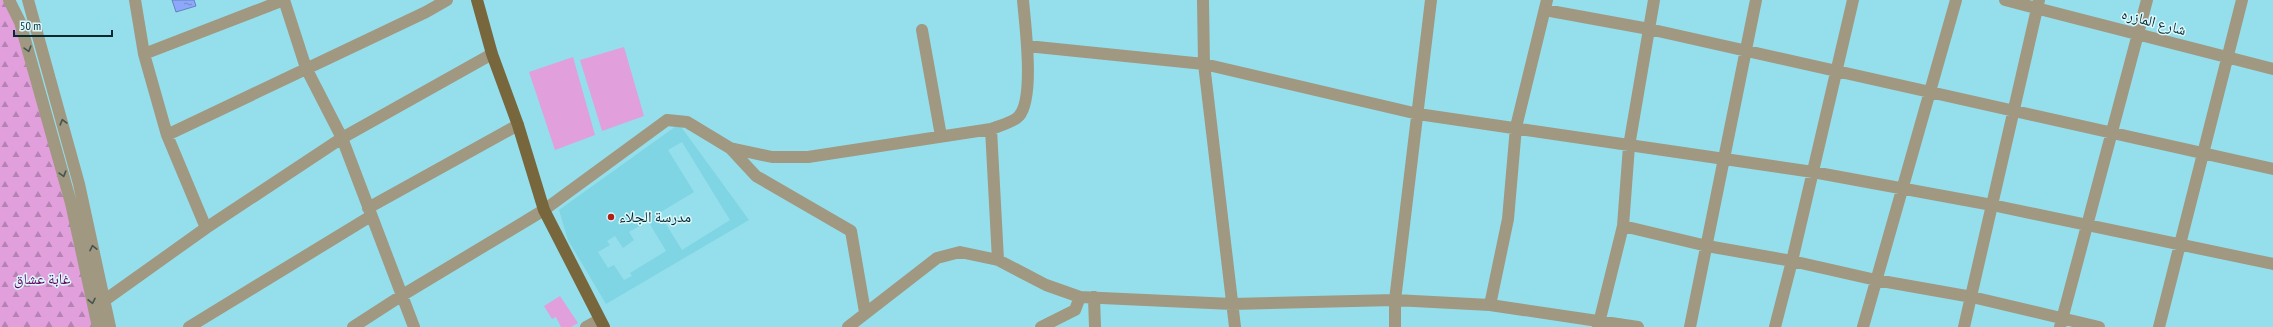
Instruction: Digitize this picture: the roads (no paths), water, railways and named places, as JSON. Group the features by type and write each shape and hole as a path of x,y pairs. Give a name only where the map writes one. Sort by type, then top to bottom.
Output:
{"main road":[{"path":"477,0 492,54 518,125 544,210 601,323"}],"street":[{"path":"9,0 20,22 71,203 98,327"},
{"path":"135,0 144,54 167,136 206,228"},
{"path":"144,54 284,0 306,68 342,138 414,327"},
{"path":"167,136 306,68 426,12 447,0"},
{"path":"730,148 772,156 808,156 991,129 1019,117 1026,102 1027,46 1023,0"},
{"path":"1203,0 1204,64 1235,327"},
{"path":"1395,327 1395,300 1431,0"},
{"path":"1599,324 1623,226 1629,146 1654,0"},
{"path":"1690,327 1756,0"},
{"path":"1775,327 1792,261 1853,0"},
{"path":"1863,327 1956,0"},
{"name":"شارع المازره","path":"2005,0 2038,4 2138,35 2273,69"},
{"path":"2061,323 2147,0"},
{"path":"2159,327 2242,0"},
{"path":"29,1 79,184 110,327"},
{"path":"1964,327 2038,4"},
{"path":"1490,305 1508,219 1516,127 1546,5 2273,169"},
{"path":"922,30 941,136"},
{"path":"1027,46 1204,64 1418,114 1516,127 1629,146 1813,172 1992,205 2273,264"},
{"path":"105,300 206,228 342,138 492,54"},
{"path":"353,327 401,296 544,210 668,120 687,122 730,148 756,176 851,231 865,312"},
{"path":"189,327 370,212 518,125"},
{"path":"991,129 998,260"},
{"path":"1623,226 1707,246 1792,261 1876,280 1972,297 2061,323 2099,327"},
{"path":"848,327 865,312 937,258 960,252 998,260 1046,285 1080,297 1182,303 1232,304 1395,300 1490,305 1599,324 1638,327"},
{"path":"1040,327 1075,310 1080,297"},
{"path":"1094,297 1095,327"},
{"path":"586,327 601,323"}],"water":[{"path":"172,0 194,0 196,6 176,12"}],"place":[{"name":"مدرسة الجلاء","path":"611,217"}],"park label":[{"name":"غابة عشاق","path":"42,279"}]}
